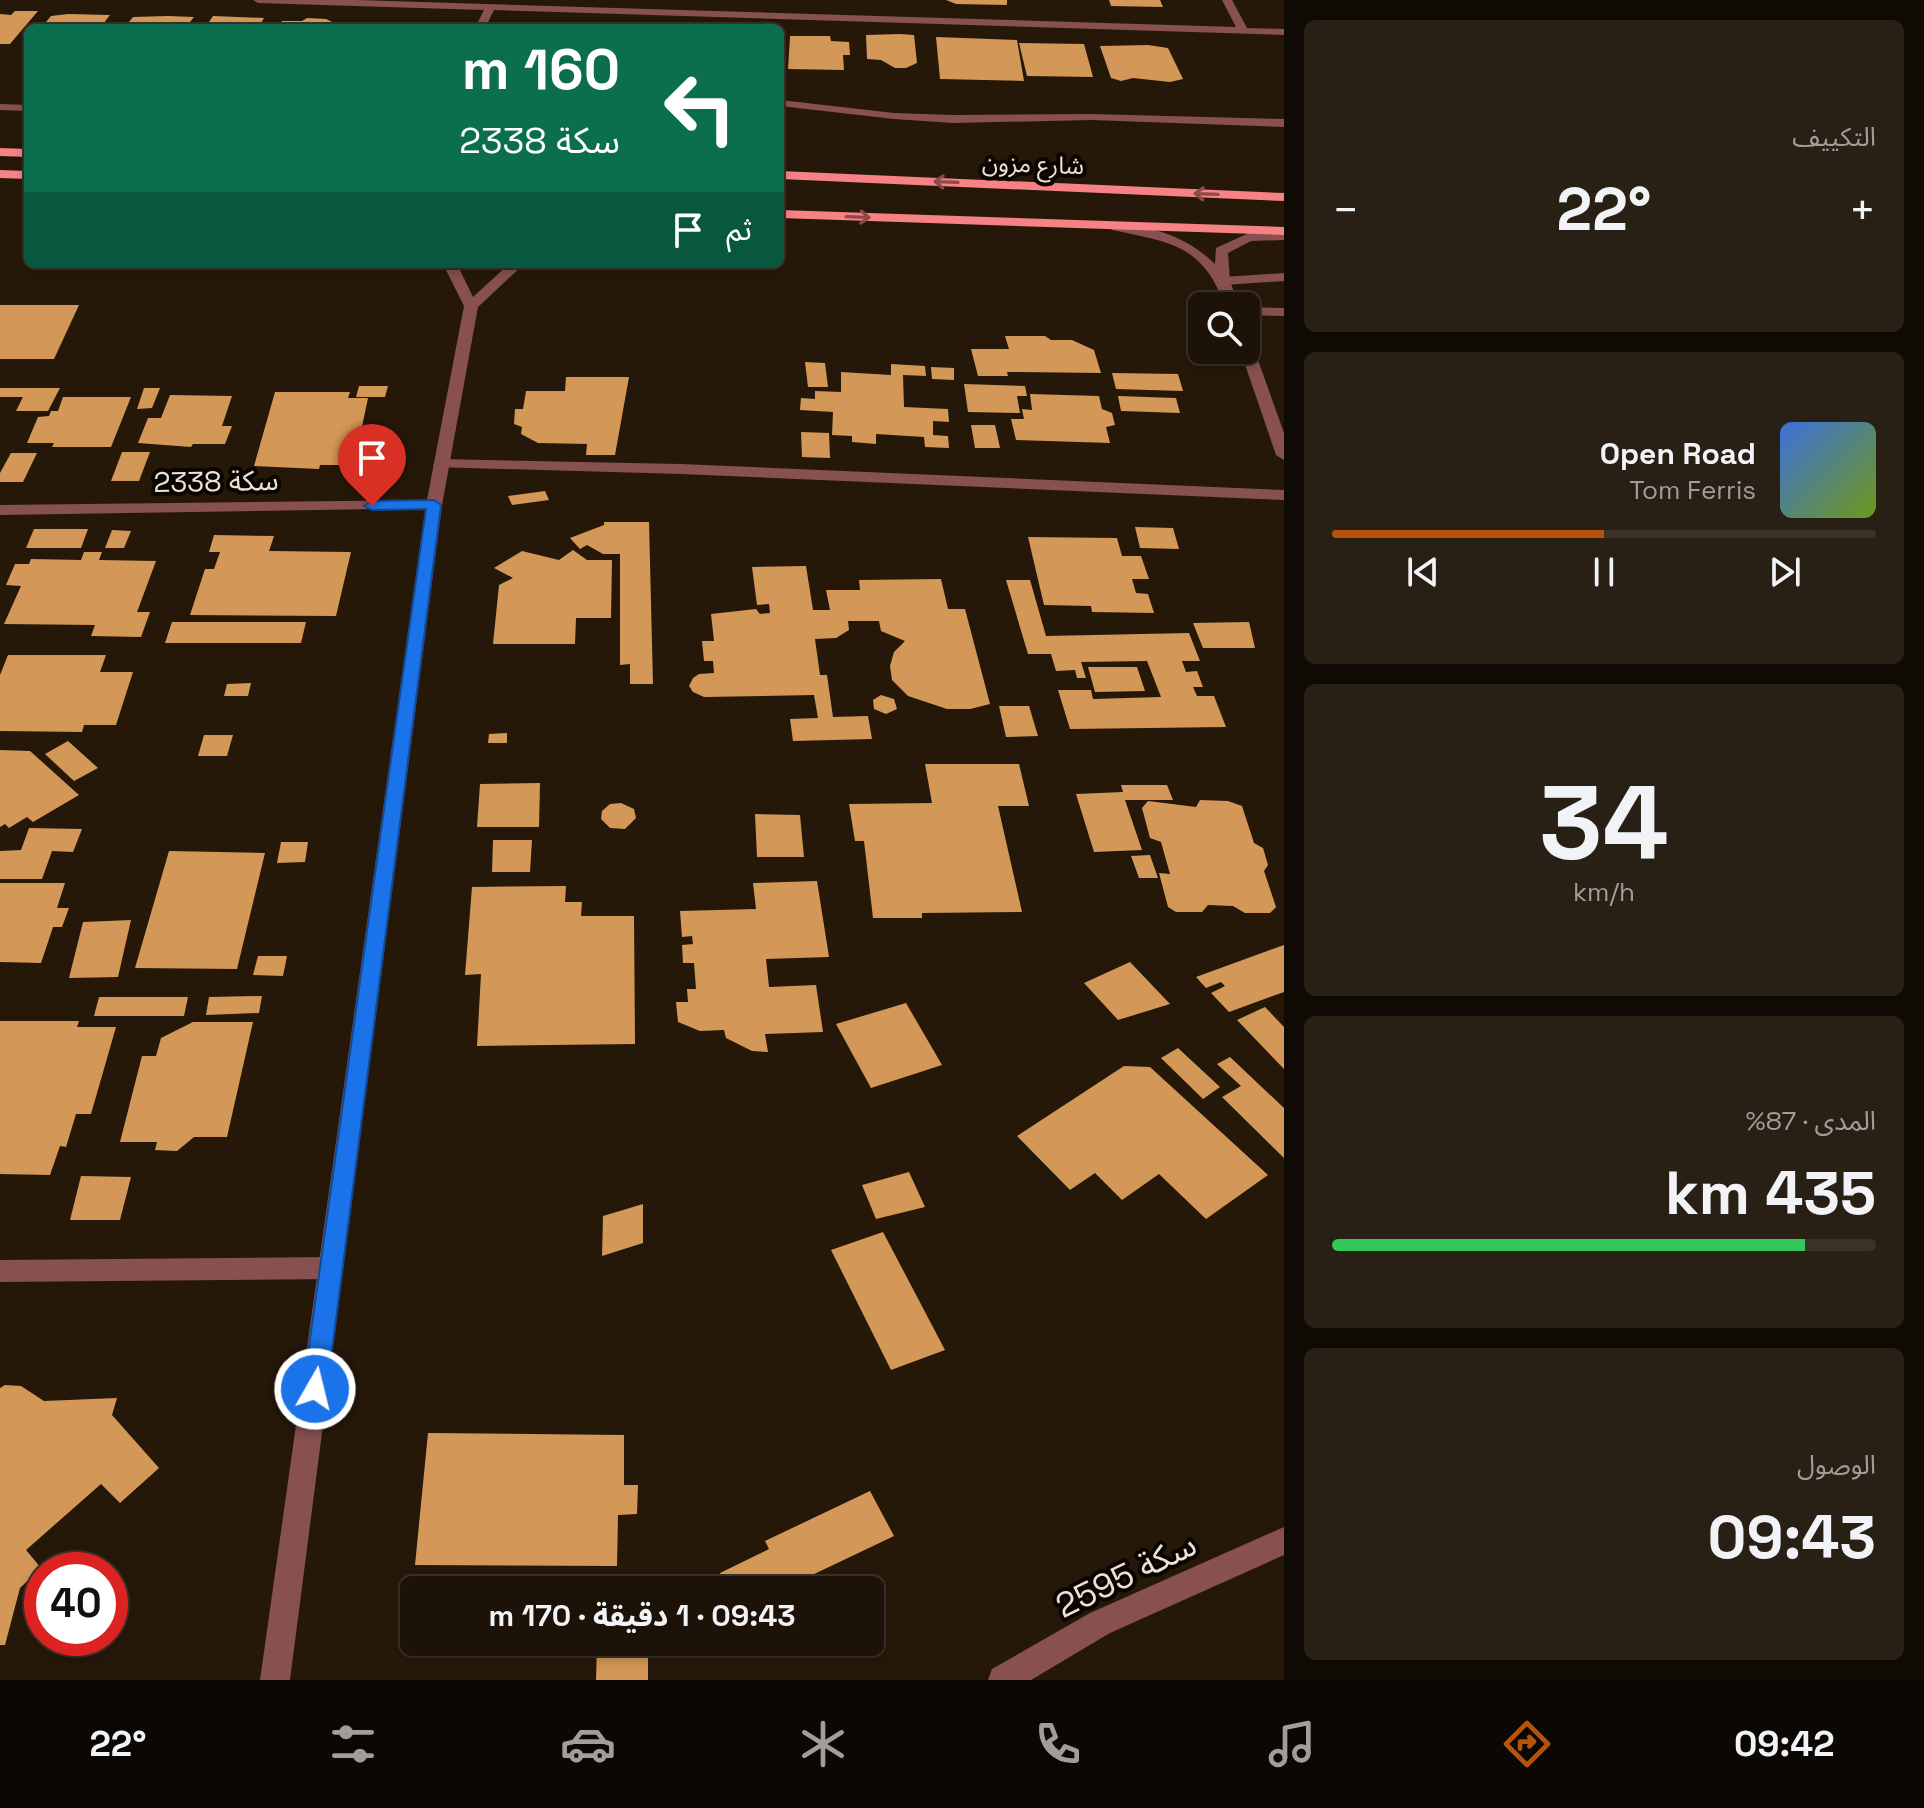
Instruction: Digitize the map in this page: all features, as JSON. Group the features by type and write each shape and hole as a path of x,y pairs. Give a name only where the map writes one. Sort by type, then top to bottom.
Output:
{"main road":[{"path":"0,152 24,153"},
{"path":"0,174 24,175"},
{"name":"شارع مزون","path":"784,175 1284,197"},
{"path":"784,214 1284,234"}],"street":[{"path":"258,0 881,14 1284,32"},
{"path":"1227,0 1243,30"},
{"path":"482,24 491,7"},
{"path":"784,103 894,116 953,119 1091,117 1284,123"},
{"path":"0,107 24,108"},
{"path":"1088,224 1161,233 1184,243 1205,259 1223,281"},
{"path":"1227,292 1221,251 1249,237 1284,234"},
{"path":"452,268 471,306"},
{"path":"274,1673 434,505 471,306 513,268"},
{"path":"1223,281 1284,277"},
{"path":"1260,311 1284,312"},
{"path":"1252,364 1284,455"},
{"path":"441,464 681,469 1284,495"},
{"name":"سكة 2338","path":"0,510 434,505"},
{"path":"0,1271 331,1268"},
{"name":"سكة 2595","path":"1003,1680 1100,1623 1284,1541"}],"building":[{"path":"946,0 1007,0 1007,5 956,4"},
{"path":"1109,0 1160,0 1163,7 1111,6"},
{"path":"15,11 38,11 10,44 0,44 0,14 11,15"},
{"path":"110,15 103,24 44,24 51,16"},
{"path":"213,16 264,18 260,24 208,24"},
{"path":"133,17 194,17 188,24 127,24"},
{"path":"307,18 326,19 334,23 280,24 282,21"},
{"path":"866,35 914,35 917,63 906,68 895,68 881,60 867,59"},
{"path":"790,36 830,36 831,41 849,42 850,55 843,55 844,70 788,69"},
{"path":"936,37 1017,40 1024,81 940,79"},
{"path":"1019,43 1084,44 1093,77 1027,76"},
{"path":"1148,45 1168,48 1183,79 1170,82 1111,78 1100,46"},
{"path":"0,305 79,305 54,359 0,359"},
{"path":"1005,336 1072,340 1094,350 1101,373 1007,372 1008,376 978,376 971,349 1009,349"},
{"path":"805,362 825,363 828,387 808,387"},
{"path":"891,364 925,366 926,376 903,375 904,407 948,409 949,422 933,421 933,435 948,436 949,448 925,447 924,437 876,434 876,444 852,442 852,436 832,435 833,412 800,410 801,398 815,399 815,391 841,392 841,372 891,375"},
{"path":"931,367 954,368 954,380 932,379"},
{"path":"1112,373 1178,374 1183,391 1116,389"},
{"path":"566,377 629,377 615,455 586,455 587,444 538,443 521,434 522,427 514,424 515,409 523,409 526,391 565,391"},
{"path":"964,384 1025,386 1027,396 1017,396 1020,413 968,412"},
{"path":"359,386 388,386 385,397 356,397"},
{"path":"0,388 60,388 48,411 16,411 23,397 0,397"},
{"path":"144,388 160,388 152,408 137,409"},
{"path":"275,392 350,392 348,398 368,398 354,465 320,465 319,469 254,466"},
{"path":"1030,394 1099,396 1102,409 1112,413 1115,425 1106,427 1110,443 1016,440 1011,419 1024,419 1022,409 1032,410"},
{"path":"170,395 232,396 222,426 232,426 225,444 193,444 191,447 138,443 148,418 161,418"},
{"path":"1118,396 1176,398 1180,413 1121,411"},
{"path":"63,397 131,397 111,447 52,447 54,443 27,443 38,417 58,411"},
{"path":"971,425 995,425 1000,448 975,448"},
{"path":"801,432 829,433 830,458 802,457"},
{"path":"122,452 150,452 139,481 111,481"},
{"path":"11,453 37,453 23,482 0,482 0,473"},
{"path":"545,491 549,500 512,505 508,496"},
{"path":"604,522 649,522 653,684 630,684 630,664 620,665 620,554 603,554 587,545 580,549 570,538 604,525"},
{"path":"1135,527 1173,528 1179,549 1140,548"},
{"path":"34,529 88,529 81,548 26,548"},
{"path":"112,530 131,531 124,548 105,548"},
{"path":"214,535 274,536 269,551 351,552 336,616 190,615 205,569 214,569 220,552 209,552"},
{"path":"1028,537 1117,538 1122,556 1141,556 1149,579 1132,579 1136,593 1148,594 1154,613 1092,612 1091,606 1044,605"},
{"path":"573,550 587,560 612,560 611,618 576,618 575,644 493,644 499,585 513,578 494,568 522,551 559,560"},
{"path":"84,552 102,552 99,560 156,561 137,612 150,612 141,637 91,636 95,625 4,624 21,586 6,585 15,564 29,564 31,559 81,560"},
{"path":"806,566 813,610 830,610 826,590 860,590 859,580 941,579 948,609 965,609 990,704 970,709 947,709 908,696 892,680 890,666 894,652 905,641 881,631 879,621 848,621 849,630 836,638 815,639 820,675 827,675 833,717 868,716 872,739 793,741 790,719 818,718 814,695 704,697 693,692 689,686 693,678 699,674 714,673 713,661 704,661 702,641 714,641 711,614 756,609 760,614 770,613 769,604 757,605 752,567"},
{"path":"1006,580 1030,580 1046,636 1189,633 1200,661 1182,661 1186,672 1197,671 1203,687 1193,687 1197,696 1214,696 1226,727 1070,729 1058,690 1091,690 1093,699 1161,697 1147,661 1081,662 1086,678 1077,678 1075,670 1056,671 1051,654 1028,654"},
{"path":"172,622 306,622 301,643 165,643"},
{"path":"1249,622 1255,648 1203,648 1193,623"},
{"path":"8,655 106,655 100,672 133,672 116,725 84,725 82,732 0,731 0,675"},
{"path":"1088,667 1137,667 1145,691 1095,692"},
{"path":"251,683 248,696 224,696 227,684"},
{"path":"881,695 894,699 897,709 886,714 874,709 873,700"},
{"path":"999,706 1029,706 1038,736 1006,737"},
{"path":"507,733 507,743 488,743 489,734"},
{"path":"204,735 233,735 227,756 198,756"},
{"path":"68,741 98,768 74,781 45,754"},
{"path":"0,750 30,751 79,795 33,822 27,817 9,828 5,824 0,827"},
{"path":"925,764 1019,764 1029,806 998,806 1022,912 922,913 922,918 873,918 864,841 855,841 849,804 932,803"},
{"path":"540,783 539,827 477,827 480,784"},
{"path":"1121,785 1167,785 1173,800 1125,800 1142,850 1094,852 1076,794 1123,792"},
{"path":"1200,800 1228,801 1242,806 1254,843 1263,848 1268,865 1264,871 1276,907 1270,913 1245,913 1233,906 1208,905 1202,912 1176,912 1168,907 1159,873 1170,874 1161,842 1150,838 1142,808 1148,801 1196,807"},
{"path":"621,803 634,809 636,818 625,829 610,828 601,819 602,811 610,804"},
{"path":"755,814 800,815 804,857 757,857"},
{"path":"29,828 82,829 73,852 52,851 42,879 0,879 0,851 21,850"},
{"path":"493,840 532,840 530,872 492,872"},
{"path":"281,842 308,842 305,862 277,863"},
{"path":"169,851 265,853 237,969 135,968"},
{"path":"1150,855 1158,878 1139,878 1131,856"},
{"path":"817,881 829,957 766,959 769,987 816,985 823,1032 765,1034 768,1052 752,1051 726,1038 724,1030 700,1031 678,1022 676,1002 688,1002 687,989 696,989 694,963 683,963 682,945 693,944 692,936 682,937 680,911 756,909 753,883"},
{"path":"0,883 65,883 57,908 69,908 62,927 53,927 41,963 0,962"},
{"path":"566,886 565,902 582,902 581,916 634,916 635,1044 477,1046 481,974 465,975 472,887"},
{"path":"131,920 118,977 69,978 83,922"},
{"path":"1284,945 1284,992 1229,1012 1211,993 1225,986 1221,982 1206,988 1196,977"},
{"path":"258,956 287,956 283,976 253,975"},
{"path":"1130,962 1170,1004 1118,1020 1084,983"},
{"path":"262,996 259,1013 206,1015 209,997"},
{"path":"99,997 188,997 184,1016 94,1016"},
{"path":"906,1003 942,1065 871,1088 836,1024"},
{"path":"1265,1007 1284,1027 1284,1069 1237,1020"},
{"path":"0,1021 79,1021 77,1027 116,1027 91,1114 76,1114 66,1147 60,1146 50,1175 0,1174"},
{"path":"193,1022 253,1022 227,1137 194,1137 177,1151 155,1150 157,1142 120,1142 142,1056 156,1056 161,1038"},
{"path":"1178,1048 1220,1087 1203,1099 1161,1058"},
{"path":"1230,1057 1284,1108 1284,1158 1222,1097 1241,1086 1217,1064"},
{"path":"1124,1066 1150,1067 1268,1175 1206,1219 1159,1174 1122,1200 1095,1173 1070,1190 1017,1136"},
{"path":"909,1172 925,1207 876,1219 862,1185"},
{"path":"81,1176 131,1177 120,1220 70,1220"},
{"path":"643,1204 643,1243 602,1256 603,1216"},
{"path":"883,1232 945,1350 891,1370 831,1250"},
{"path":"5,1385 21,1386 44,1401 117,1398 112,1415 159,1468 120,1503 101,1484 26,1550 28,1552 24,1552 24,1584 20,1588 5,1645 0,1645 0,1388"},
{"path":"428,1433 624,1435 624,1485 638,1485 637,1514 618,1515 617,1566 415,1565"},
{"path":"870,1491 894,1536 810,1576 721,1576 720,1573 769,1549 765,1541"},
{"path":"597,1656 648,1656 648,1680 596,1680"}],"route":[{"path":"315,1389 434,505 372,506"}]}
